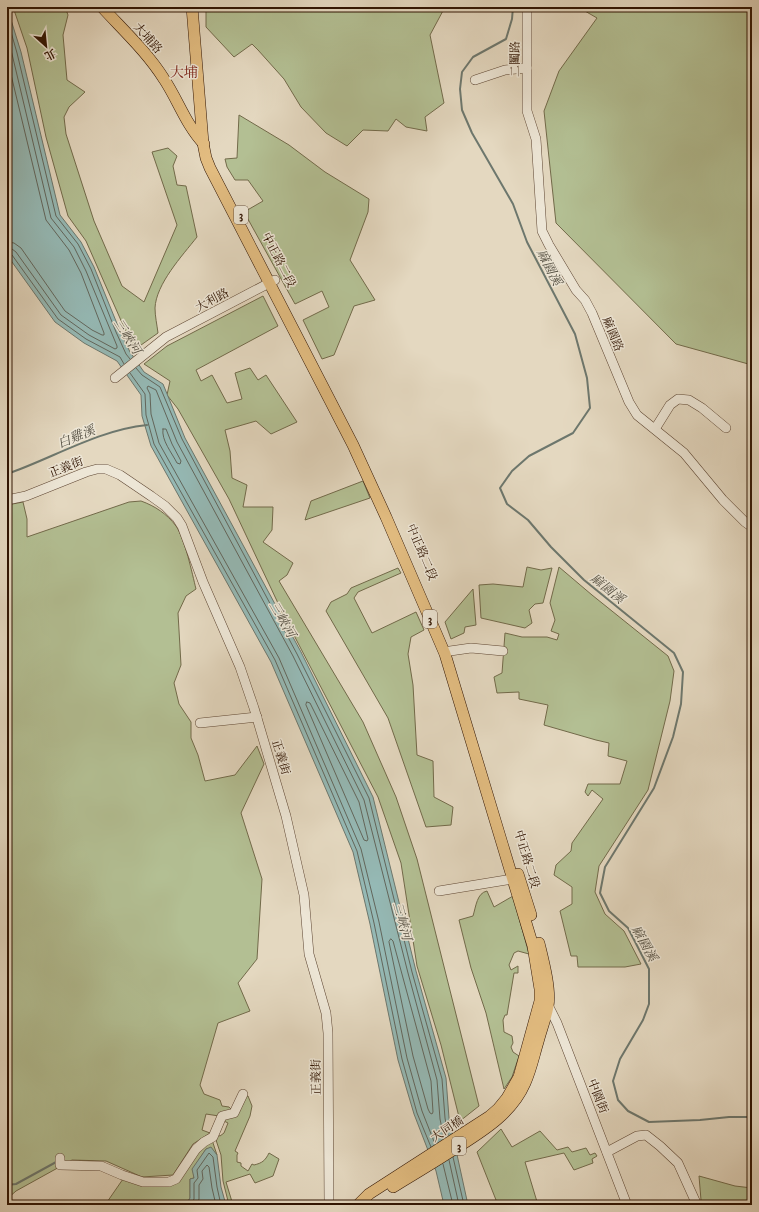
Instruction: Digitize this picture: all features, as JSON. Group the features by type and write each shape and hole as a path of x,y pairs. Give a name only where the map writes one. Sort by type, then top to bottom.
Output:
{"main road":[{"name":"大埔路","path":"102,7 150,59 164,78 194,132 207,145"},
{"name":"中正路二段","path":"192,7 207,145"},
{"name":"中正路二段","path":"199,7 207,145 206,158 372,468 450,651 462,685 536,931 544,964 548,991 525,1083 517,1098 495,1117"},
{"name":"中正路二段","path":"272,282 362,464 445,654 533,946 540,989 544,1003"},
{"name":"大同橋","path":"418,1168 486,1129 495,1117"},
{"name":"3","path":"358,1205 369,1194 418,1168"},
{"name":"3","path":"368,1205 418,1168"}],"street":[{"name":"二鬮路","path":"527,7 527,111"},
{"path":"475,80 505,70 527,68"},
{"name":"麻園路","path":"527,111 536,138 542,231 557,258 592,313 629,402 637,415 684,453 723,500 745,522 752,526"},
{"name":"大利路","path":"115,378 166,337 272,282"},
{"path":"655,429 670,405 678,399 689,400 702,408 726,428"},
{"name":"正義街","path":"7,500 26,496 86,472 97,469 106,469 120,475 165,506 177,518 182,526 202,582 240,667 257,717 286,816 304,895 309,954 326,1013 328,1033 329,1205"},
{"path":"450,651 471,648 503,651"},
{"path":"200,723 257,717"},
{"path":"439,892 512,879"},
{"name":"中園街","path":"544,1003 557,1022 627,1205"},
{"path":"60,1160 60,1165 101,1166 143,1182 169,1182 176,1179 196,1149 213,1137 222,1116 234,1113 242,1094"},
{"path":"607,1152 637,1136 646,1135 678,1163 697,1205"}],"green space":[{"path":"13,7 65,7 68,15 63,35 67,80 85,92 69,107 64,117 66,134 94,221 122,286 144,302 177,225 152,152 168,148 177,156 173,166 177,185 186,186 197,237 177,261 160,289 156,299 155,308 158,333 134,350 86,241 68,216 46,137 27,48"},
{"path":"210,7 445,7 430,35 444,103 425,117 427,131 406,127 396,119 388,131 363,130 347,146 326,133 301,107 284,79 252,44 234,57 206,27 206,10"},
{"path":"578,7 752,7 752,365 676,344 556,223 544,111 559,71 597,18"},
{"path":"239,115 289,145 325,172 369,199 368,212 350,260 375,300 354,306 334,355 322,359 303,320 329,307 322,291 295,304 244,212 263,201 248,180 235,180 227,167 225,159 237,158"},
{"path":"263,296 278,326 196,370 201,381 212,375 227,403 242,399 235,373 250,368 258,380 266,375 297,422 271,434 256,421 225,430 230,451 232,478 247,485 243,507 273,507 272,530 263,542 293,563 287,575 279,581 363,722 396,797 417,859 479,1106 460,1121 441,1045 417,966 401,863 378,797 285,618 229,499 178,409 167,395 170,381 144,364 167,346"},
{"path":"363,481 370,498 305,520 311,501"},
{"path":"141,501 160,511 176,526 185,547 196,589 186,596 178,613 181,665 174,683 179,704 191,722 191,738 198,755 205,781 235,775 257,746 264,764 241,813 262,879 257,959 238,983 250,1011 218,1023 200,1085 204,1094 220,1100 222,1106 229,1107 232,1110 219,1116 206,1114 202,1130 210,1133 193,1144 173,1175 142,1177 106,1161 72,1160 16,1191 7,1199 7,505 23,502 27,519 27,537 129,502"},
{"path":"527,567 541,570 552,568 543,603 535,604 529,610 532,623 525,628 481,618 479,585 493,584 523,587"},
{"path":"559,567 668,656 674,671 670,701 648,790 599,866 595,892 605,914 624,931 641,964 625,967 578,967 577,956 571,956 560,911 572,904 572,887 554,875 556,865 571,851 572,843 603,799 592,790 588,796 585,792 588,784 620,784 627,761 608,756 609,743 544,725 548,705 519,699 519,692 497,693 494,677 502,673 505,633 522,637 547,637 557,640 559,634 551,631 555,620 550,603"},
{"path":"398,568 401,573 358,592 354,598 372,633 416,612 424,630 411,637 408,654 413,685 417,755 433,761 434,797 453,807 451,825 426,827 388,718 326,611 331,602 347,594 351,588"},
{"path":"473,589 476,625 465,627 464,633 451,639 445,622"},
{"path":"487,891 494,907 513,896 529,954 518,951 514,953 509,965 511,970 518,966 518,973 514,973 507,1015 505,1015 503,1020 504,1032 512,1036 513,1043 511,1047 513,1052 519,1056 512,1077 504,1089 486,1013 471,968 459,920 473,916 479,897"},
{"path":"243,1096 248,1096 252,1106 250,1116 235,1151 238,1153 237,1162 241,1163 241,1166 248,1171 252,1164 254,1165 265,1160 269,1153 279,1159 273,1176 255,1183 250,1174 226,1182 233,1205 229,1205 223,1181 221,1155 215,1137 216,1134 220,1136 224,1133 228,1123 222,1120 235,1113"},
{"path":"501,1129 512,1147 540,1131 557,1150 568,1147 572,1152 586,1148 590,1155 595,1153 597,1156 592,1159 593,1163 574,1170 564,1153 525,1162 538,1205 498,1205 477,1152"},
{"path":"212,1140 217,1155 211,1148 206,1149 193,1169 194,1178 190,1179 190,1198 186,1205 105,1205 123,1179 169,1186 198,1150"},
{"path":"699,1176 735,1186 752,1188 752,1205 703,1205 701,1200"}],"water":[{"name":"三峽河","path":"7,7 21,52 60,215 81,242 94,267 130,352 144,372 163,384 185,438 301,652 373,797 416,971 446,1078 449,1118 468,1205 444,1205 436,1171 414,1114 398,1060 370,924 353,852 271,662 151,446 142,416 141,395 117,361 84,343 55,322 7,255"},
{"path":"211,1147 217,1155 221,1187 226,1205 186,1205 190,1198 190,1179 194,1178 192,1169 206,1149"}],"waterway":[{"name":"麻園溪","path":"513,7 512,19 506,39 473,57 462,72 460,89 462,110 472,133 513,204 527,242 575,334 587,378 590,408 573,433 529,456 512,471 500,488 507,504 528,520 551,547 584,580 674,653 683,672 681,704 673,737 654,788 605,867 600,893 609,911 628,928 649,969 649,1004 643,1020 620,1059 613,1081 618,1100 628,1111 649,1122 752,1117"},
{"name":"白雞溪","path":"7,474 93,438 129,428 147,425"},
{"path":"7,1185 16,1184 58,1161"}],"district":[{"name":"大埔","path":"184,72"}]}
